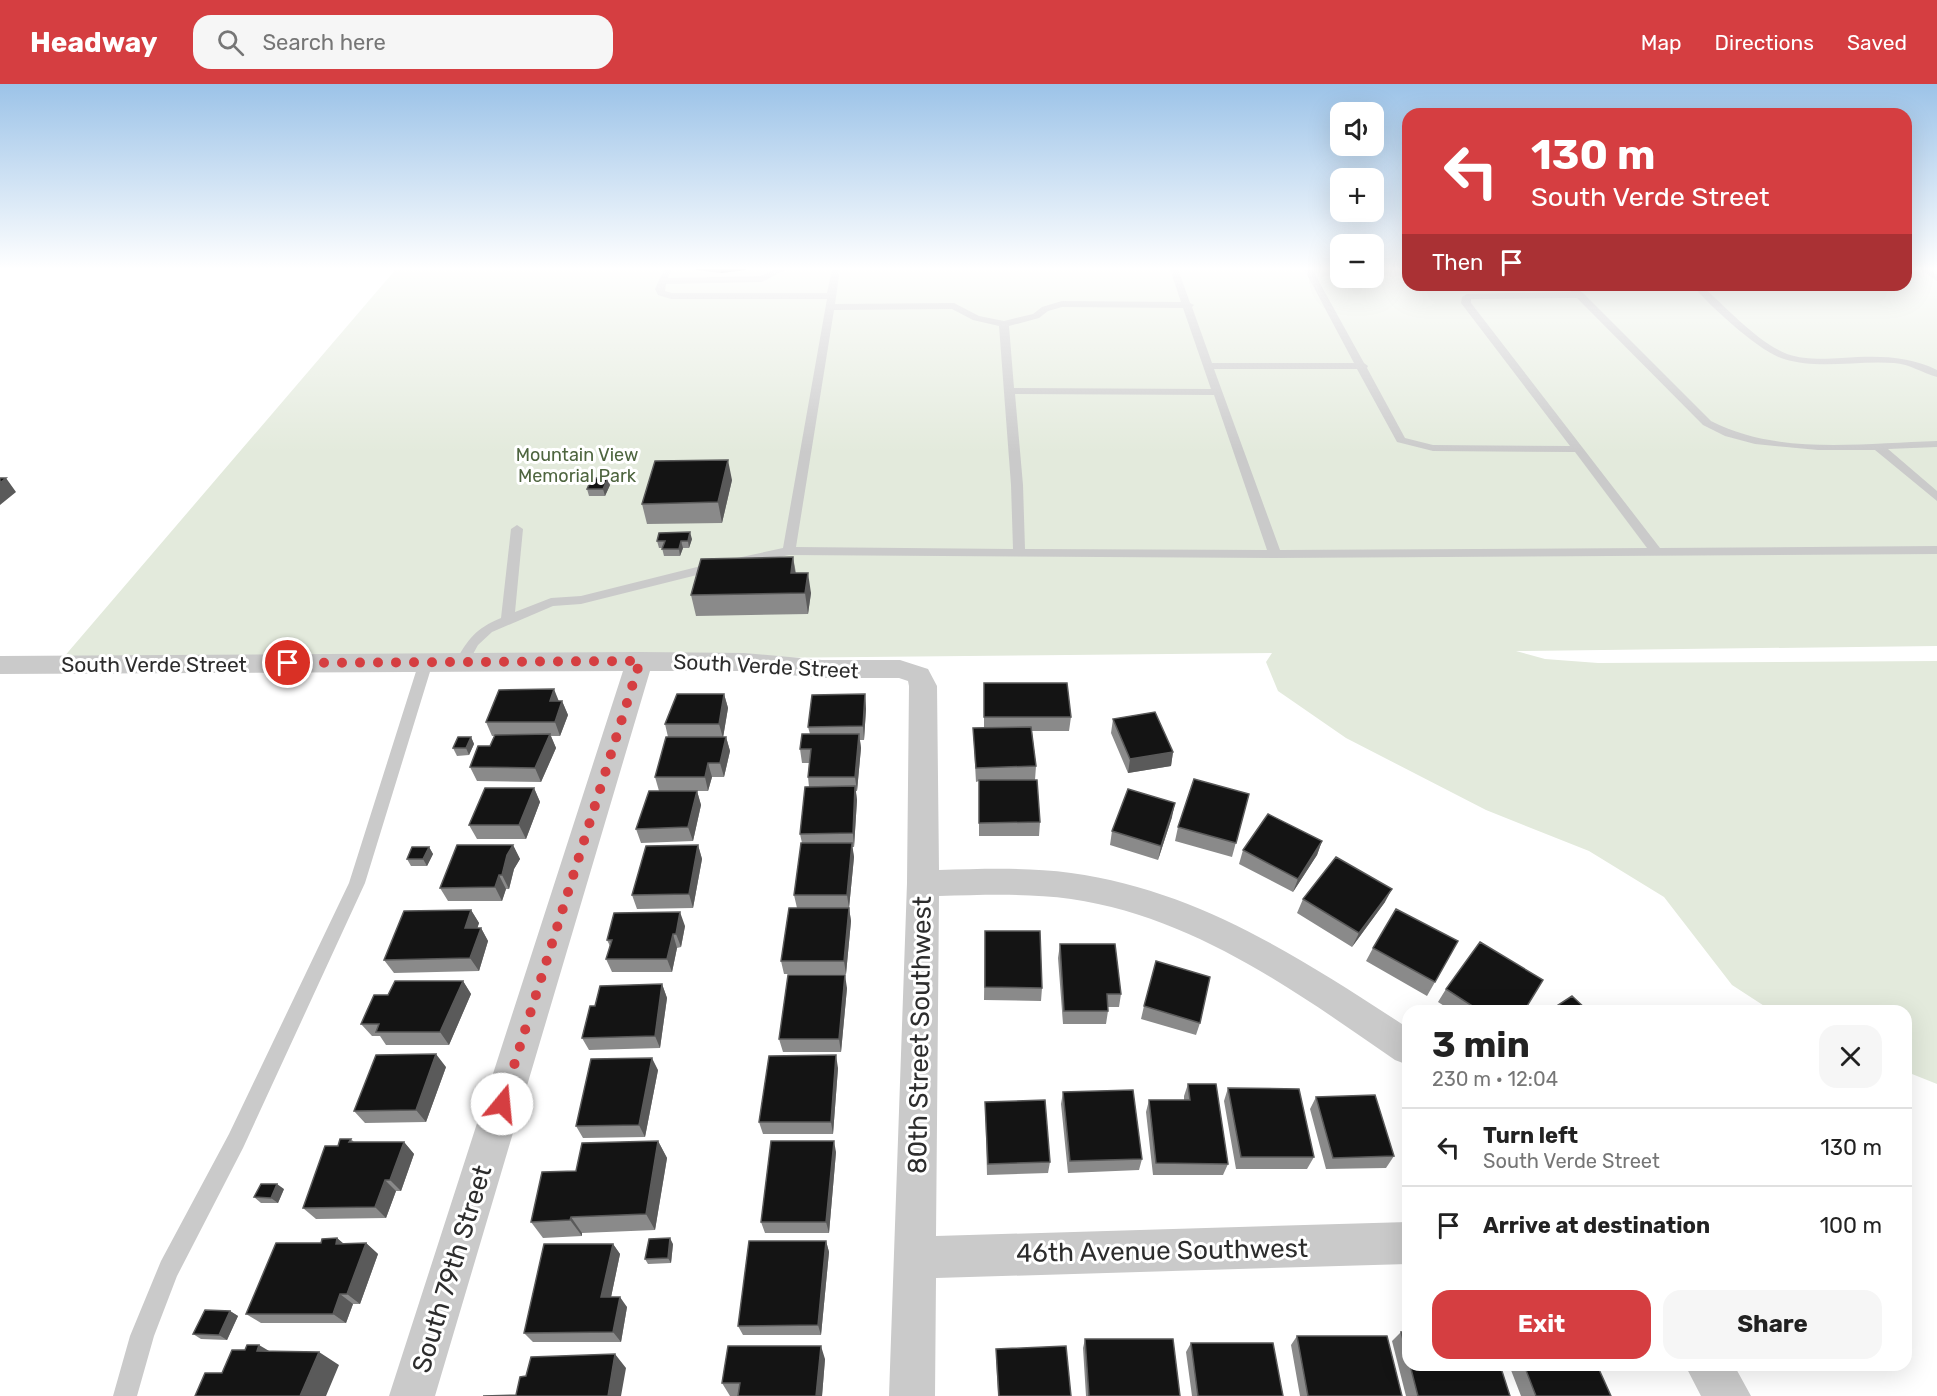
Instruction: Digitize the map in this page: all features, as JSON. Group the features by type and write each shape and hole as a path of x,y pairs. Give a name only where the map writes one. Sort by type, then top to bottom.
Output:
{"street":[{"name":"South 79th Street","path":"412,1396 640,661"},
{"name":"South Verde Street","path":"0,665 744,662 860,671 900,669 919,675"},
{"name":"80th Street Southwest","path":"912,1396 923,883 923,686 919,675"},
{"path":"923,883 1025,882 1072,886 1132,898 1172,910 1231,935 1276,961 1402,1044"},
{"name":"46th Avenue Southwest","path":"915,1258 1402,1243"},
{"path":"1711,1371 1728,1396"}],"lane":[{"path":"789,551 825,330"},
{"path":"1005,330 1019,552"},
{"path":"1198,330 1275,554"},
{"path":"1343,330 1401,440 1433,448 1579,449"},
{"path":"1487,330 1656,551"},
{"path":"1615,330 1714,428 1737,438 1766,444 1937,444"},
{"path":"1747,330 1778,354 1819,360 1904,361 1919,364 1937,374"},
{"path":"1210,366 1363,366"},
{"path":"1010,391 1219,392"},
{"path":"1876,445 1937,497"},
{"path":"508,619 517,528"},
{"path":"462,662 473,642 487,629 551,602 581,600 691,570 789,551 1275,554 1937,550"},
{"path":"125,1396 142,1336 169,1269 236,1141 357,883 426,662"}],"green space":[{"name":"Mountain View Memorial Park","path":"344,330 1937,330 1937,646 1516,651 1545,659 1598,663 1937,661 1937,1084 1912,1074 1912,1005 1763,1005 1732,985 1664,897 1589,851 1486,810 1346,738 1278,691 1266,662 1272,653 57,665"}],"building":[{"path":"728,460 718,502 642,504 655,461"},
{"path":"592,478 608,478 603,489 587,489"},
{"path":"690,532 688,541 681,541 679,549 662,549 665,541 657,541 659,533"},
{"path":"793,557 791,573 808,573 805,593 691,595 701,559"},
{"path":"984,683 1067,683 1071,717 984,717"},
{"path":"554,689 550,701 562,701 555,722 486,722 499,690"},
{"path":"677,694 724,694 719,724 665,724"},
{"path":"865,694 863,726 808,727 812,695"},
{"path":"1155,712 1173,752 1130,759 1113,719"},
{"path":"1031,727 1036,766 976,768 973,728"},
{"path":"550,734 535,768 470,767 478,746 490,746 495,735"},
{"path":"802,734 859,734 855,777 808,777 811,749 800,749"},
{"path":"458,737 471,737 466,748 453,748"},
{"path":"666,737 726,737 720,763 708,763 705,777 655,777"},
{"path":"1194,779 1249,794 1236,843 1178,827"},
{"path":"979,780 1037,780 1040,822 979,823"},
{"path":"855,786 853,833 800,834 805,787"},
{"path":"485,788 534,788 519,825 469,825"},
{"path":"1128,789 1175,803 1161,846 1112,831"},
{"path":"649,791 697,791 688,827 636,829"},
{"path":"1268,814 1322,841 1298,879 1243,850"},
{"path":"801,843 852,843 847,895 794,895"},
{"path":"457,845 513,845 495,887 440,888"},
{"path":"698,845 689,894 632,895 646,846"},
{"path":"412,847 429,847 423,859 407,859"},
{"path":"1336,857 1392,889 1359,933 1303,899"},
{"path":"789,908 849,908 844,961 781,961"},
{"path":"1396,909 1458,941 1435,982 1373,948"},
{"path":"471,910 465,928 481,928 470,958 384,960 404,911"},
{"path":"680,912 676,934 673,934 667,959 606,959 612,940 607,940 614,913"},
{"path":"985,931 1040,931 1042,988 985,987"},
{"path":"1480,942 1543,980 1528,1005 1471,1005 1446,989"},
{"path":"1060,944 1115,944 1121,994 1107,994 1108,1011 1064,1011"},
{"path":"1156,961 1210,977 1200,1023 1144,1006"},
{"path":"788,975 845,975 839,1039 779,1039"},
{"path":"395,981 463,981 440,1032 376,1032 379,1024 361,1024 374,995 388,995"},
{"path":"662,984 655,1036 582,1038 590,1006 595,1006 600,986"},
{"path":"1572,996 1582,1005 1558,1005"},
{"path":"436,1054 416,1110 354,1111 376,1055"},
{"path":"836,1055 831,1122 759,1122 769,1056"},
{"path":"652,1058 639,1125 576,1126 591,1059"},
{"path":"1188,1084 1216,1084 1228,1164 1156,1163 1149,1100 1190,1100"},
{"path":"1228,1088 1299,1089 1314,1157 1241,1157"},
{"path":"1133,1090 1142,1159 1070,1161 1063,1092"},
{"path":"1375,1095 1394,1156 1333,1158 1316,1097"},
{"path":"1045,1100 1050,1162 988,1164 985,1102"},
{"path":"340,1139 351,1139 349,1142 404,1142 390,1180 385,1180 375,1207 303,1208 325,1146 338,1146"},
{"path":"658,1141 646,1214 571,1217 570,1220 531,1222 542,1172 576,1171 582,1143"},
{"path":"771,1141 834,1141 826,1222 761,1222"},
{"path":"261,1184 277,1184 271,1198 254,1197"},
{"path":"337,1238 336,1244 366,1243 347,1294 340,1294 333,1314 246,1314 276,1243 321,1243 322,1239"},
{"path":"670,1238 668,1258 645,1259 649,1239"},
{"path":"749,1241 826,1241 818,1325 738,1326"},
{"path":"544,1244 613,1244 601,1297 620,1297 613,1332 524,1333"},
{"path":"205,1310 230,1311 219,1335 193,1334"},
{"path":"1297,1336 1387,1336 1402,1396 1308,1396"},
{"path":"1085,1339 1173,1339 1180,1396 1089,1396"},
{"path":"1191,1343 1273,1343 1283,1396 1198,1396"},
{"path":"247,1345 259,1345 257,1351 319,1352 300,1396 195,1396 205,1373 222,1373 232,1350 245,1350"},
{"path":"728,1346 821,1346 816,1396 738,1396 740,1383 722,1383"},
{"path":"1066,1346 1071,1396 999,1396 996,1349"},
{"path":"615,1354 608,1396 483,1396 516,1395 520,1377 526,1376 531,1357"},
{"path":"1412,1371 1502,1371 1510,1396 1418,1396"},
{"path":"1526,1371 1600,1371 1611,1396 1536,1396"}],"route":[{"path":"288,663 640,661 502,1104"}]}
